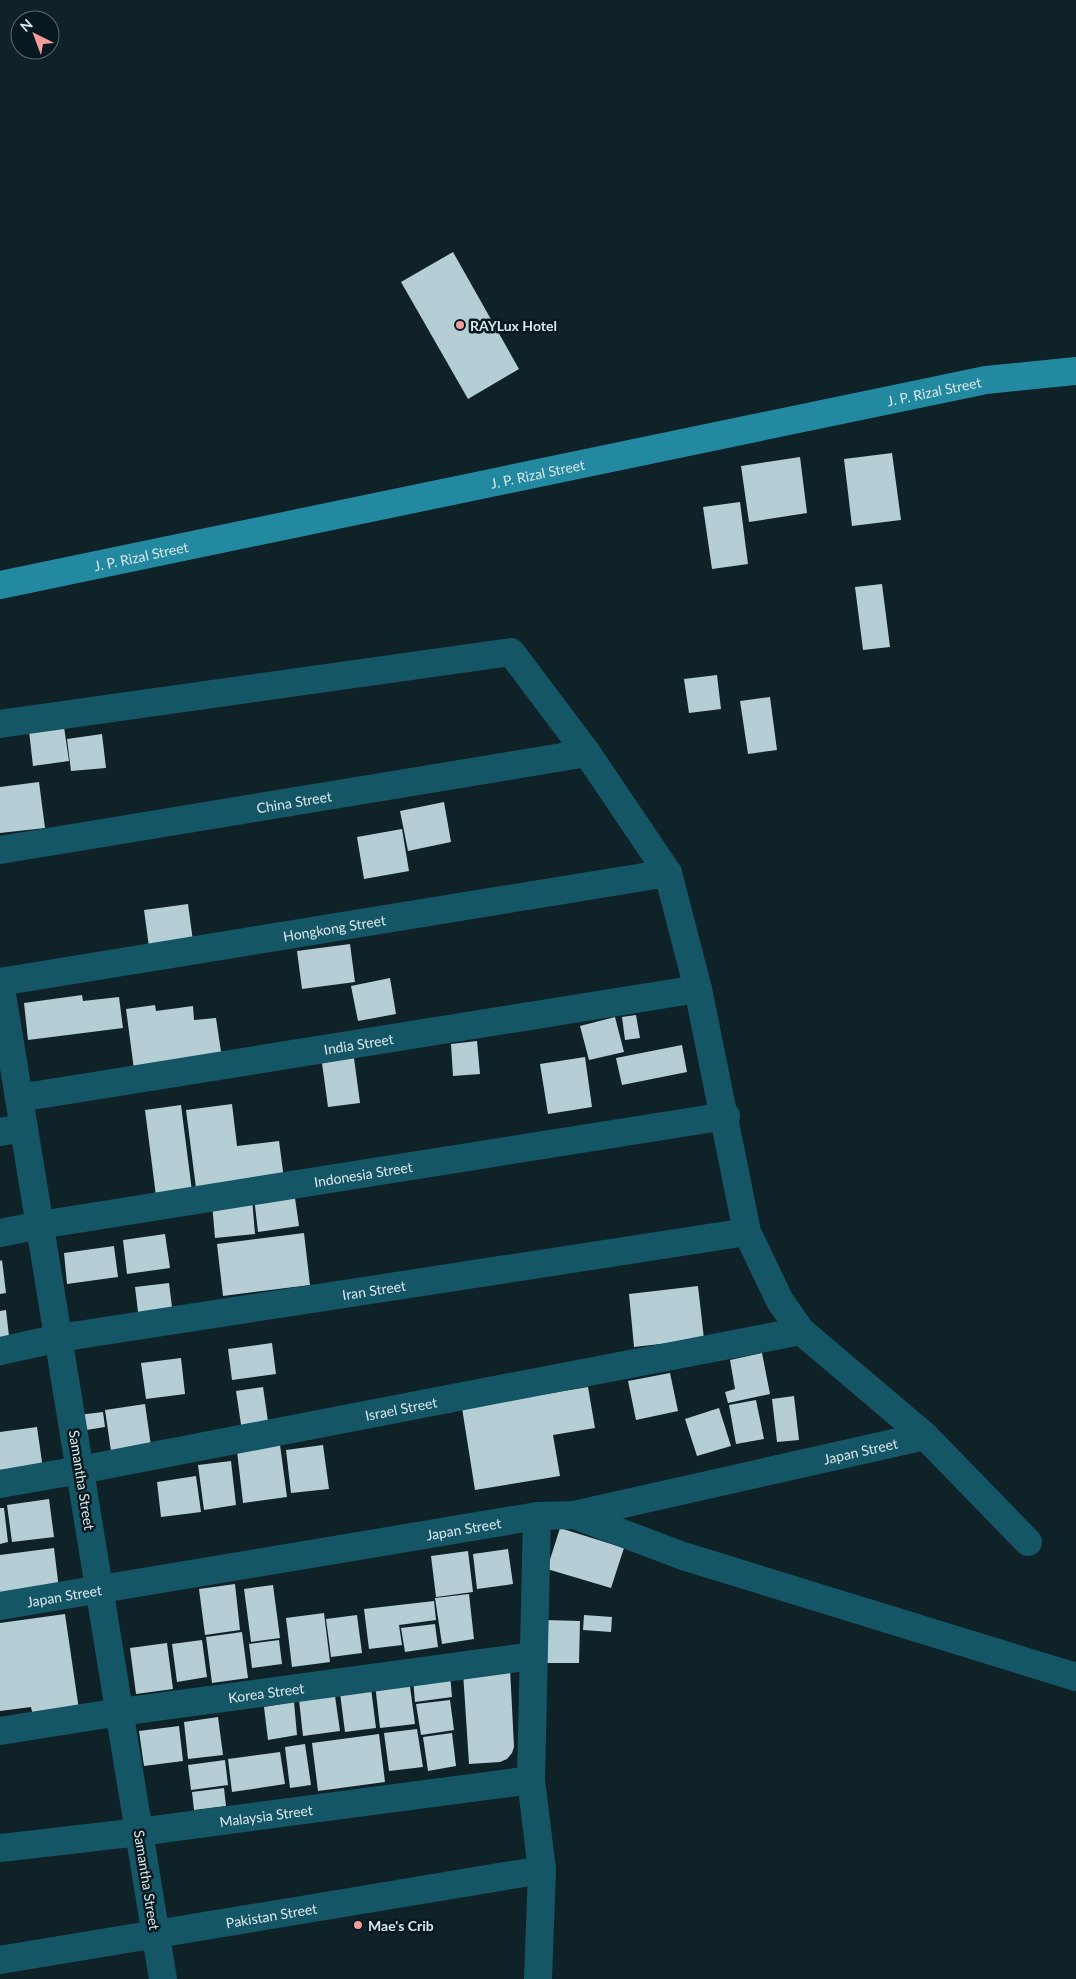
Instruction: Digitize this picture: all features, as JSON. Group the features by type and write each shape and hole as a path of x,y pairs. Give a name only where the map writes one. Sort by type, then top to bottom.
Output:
{"main road":[{"name":"J. P. Rizal Street","path":"0,585 986,380 1076,371"}],"street":[{"path":"0,724 511,652 587,753 668,873 698,989 726,1116 747,1232 780,1301 801,1331 925,1436 1028,1542"},
{"name":"China Street","path":"0,850 587,753"},
{"name":"Hongkong Street","path":"0,982 668,873"},
{"name":"Samantha Street","path":"0,982 19,1098 12,1130 40,1225 163,1979"},
{"name":"India Street","path":"19,1098 698,989"},
{"name":"Indonesia Street","path":"0,1233 40,1225 726,1116"},
{"name":"Iran Street","path":"0,1351 59,1338 747,1232"},
{"name":"Israel Street","path":"0,1484 801,1331"},
{"name":"Japan Street","path":"0,1606 537,1516 574,1515 925,1436"},
{"path":"574,1515 683,1556 1076,1677"},
{"path":"537,1516 530,1780 542,1870 538,1979"},
{"name":"Korea Street","path":"0,1731 120,1712 533,1656"},
{"name":"Malaysia Street","path":"0,1848 140,1832 530,1780"},
{"name":"Pakistan Street","path":"0,1960 156,1932 542,1870"}],"building":[{"name":"RAYLux Hotel","path":"453,252 519,369 468,399 401,282"},
{"path":"892,453 901,520 852,526 844,459"},
{"path":"800,457 807,513 749,522 741,466"},
{"path":"740,502 748,564 712,569 703,507"},
{"path":"882,584 890,647 863,650 855,587"},
{"path":"717,675 721,709 689,713 684,679"},
{"path":"770,697 777,750 748,754 740,701"},
{"path":"64,727 69,761 33,766 29,731"},
{"path":"102,734 106,768 71,771 67,739"},
{"path":"39,782 45,828 0,833 0,787"},
{"path":"444,802 451,842 408,851 400,811"},
{"path":"402,829 409,871 364,879 357,837"},
{"path":"188,904 193,941 149,947 144,910"},
{"path":"350,944 355,982 302,989 297,951"},
{"path":"390,978 396,1014 358,1021 351,986"},
{"path":"82,995 83,1001 119,997 123,1028 28,1040 24,1003"},
{"path":"155,1005 156,1011 193,1006 194,1020 216,1018 223,1065 135,1077 126,1009"},
{"path":"636,1015 640,1038 625,1040 622,1017"},
{"path":"615,1017 624,1052 589,1060 580,1026"},
{"path":"477,1041 480,1074 453,1076 451,1044"},
{"path":"682,1045 687,1072 622,1085 616,1058"},
{"path":"585,1057 592,1107 548,1114 540,1064"},
{"path":"354,1058 360,1103 328,1107 322,1063"},
{"path":"232,1104 237,1146 279,1141 284,1179 197,1196 186,1110"},
{"path":"181,1105 193,1199 157,1204 145,1110"},
{"path":"294,1191 299,1226 258,1232 254,1197"},
{"path":"252,1198 255,1234 215,1238 212,1203"},
{"path":"304,1233 310,1285 223,1296 217,1244"},
{"path":"165,1234 170,1268 127,1274 123,1240"},
{"path":"114,1246 118,1277 67,1284 64,1253"},
{"path":"2,1260 6,1293 0,1294 0,1261"},
{"path":"169,1283 173,1315 139,1320 135,1287"},
{"path":"698,1286 704,1339 634,1347 629,1294"},
{"path":"6,1310 10,1345 0,1347 0,1311"},
{"path":"272,1343 276,1374 232,1380 228,1349"},
{"path":"762,1353 770,1394 728,1403 725,1392 735,1389 730,1360"},
{"path":"181,1358 185,1394 146,1399 141,1363"},
{"path":"670,1373 678,1411 636,1420 628,1381"},
{"path":"263,1387 269,1428 242,1431 236,1391"},
{"path":"588,1387 595,1428 553,1435 560,1476 475,1490 462,1408"},
{"path":"794,1396 799,1440 777,1442 772,1399"},
{"path":"756,1400 764,1439 736,1444 729,1405"},
{"path":"145,1404 151,1446 111,1451 105,1410"},
{"path":"719,1408 731,1446 697,1456 685,1419"},
{"path":"103,1412 105,1427 80,1431 78,1415"},
{"path":"37,1427 43,1469 0,1475 0,1432"},
{"path":"280,1445 287,1497 243,1503 237,1451"},
{"path":"323,1445 329,1489 291,1493 286,1450"},
{"path":"231,1461 236,1505 204,1510 198,1465"},
{"path":"196,1476 201,1512 161,1517 157,1482"},
{"path":"49,1499 54,1537 12,1542 7,1505"},
{"path":"0,1508 4,1508 8,1542 0,1544"},
{"path":"560,1528 624,1548 611,1588 547,1569"},
{"path":"54,1548 59,1589 0,1598 0,1555"},
{"path":"508,1549 513,1584 477,1589 473,1554"},
{"path":"468,1551 473,1592 436,1597 431,1556"},
{"path":"235,1584 240,1630 205,1635 199,1589"},
{"path":"273,1585 280,1638 251,1642 244,1589"},
{"path":"469,1594 474,1639 442,1644 435,1598"},
{"path":"434,1601 436,1620 399,1625 402,1645 369,1649 364,1609"},
{"path":"324,1613 330,1662 292,1667 286,1618"},
{"path":"65,1614 79,1710 33,1716 31,1707 0,1711 0,1623"},
{"path":"357,1615 362,1653 331,1657 326,1619"},
{"path":"584,1615 612,1617 611,1632 583,1630"},
{"path":"546,1620 580,1621 579,1663 546,1663"},
{"path":"435,1624 438,1647 405,1652 401,1628"},
{"path":"242,1632 248,1678 212,1683 206,1637"},
{"path":"202,1640 207,1677 177,1682 172,1644"},
{"path":"279,1640 282,1664 252,1668 249,1644"},
{"path":"167,1643 173,1689 136,1694 130,1648"},
{"path":"510,1668 514,1747 512,1753 507,1759 500,1762 469,1764 463,1672"},
{"path":"450,1674 452,1697 415,1702 413,1679"},
{"path":"409,1679 415,1724 380,1728 375,1684"},
{"path":"371,1688 376,1728 345,1732 340,1693"},
{"path":"335,1696 340,1731 303,1736 299,1700"},
{"path":"450,1700 454,1730 421,1735 416,1704"},
{"path":"294,1702 297,1735 268,1740 264,1707"},
{"path":"218,1717 223,1755 188,1759 184,1722"},
{"path":"179,1726 183,1761 144,1766 139,1731"},
{"path":"417,1729 423,1767 389,1771 384,1733"},
{"path":"452,1733 456,1766 428,1771 423,1737"},
{"path":"379,1734 385,1782 318,1791 312,1743"},
{"path":"305,1744 311,1785 290,1788 285,1747"},
{"path":"280,1752 285,1784 232,1792 228,1759"},
{"path":"225,1760 228,1785 191,1790 188,1765"},
{"path":"224,1788 226,1806 194,1810 192,1792"}],"place":[{"name":"RAYLux Hotel","path":"460,325"},
{"name":"Mae's Crib","path":"358,1925"}]}
